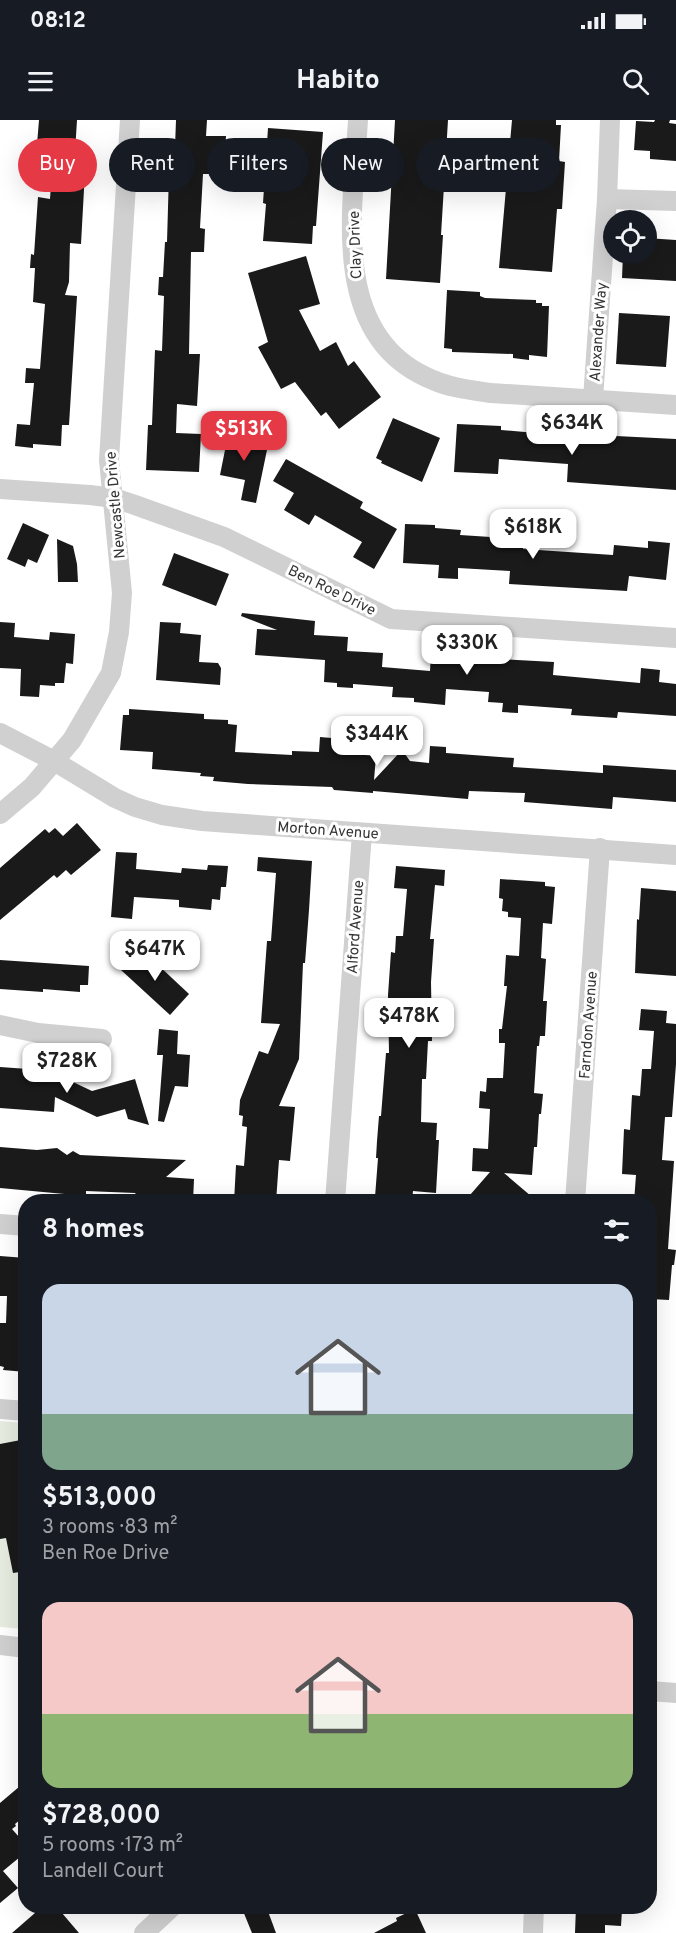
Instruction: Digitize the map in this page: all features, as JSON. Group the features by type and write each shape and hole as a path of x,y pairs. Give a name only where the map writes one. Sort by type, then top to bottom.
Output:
{"street":[{"name":"Newcastle Drive","path":"0,814 32,787 72,740 111,674 119,632 122,594 109,460 130,120"},
{"name":"Clay Drive","path":"358,120 352,252 357,289 364,312 379,338 410,369 433,381 461,389 676,405"},
{"name":"Alexander Way","path":"593,399 610,120"},
{"path":"607,198 676,201"},
{"name":"Ben Roe Drive","path":"0,489 114,498 224,537 391,619 676,638"},
{"name":"Morton Avenue","path":"0,733 54,761 115,798 162,815 202,821 676,855"},
{"name":"Alford Avenue","path":"337,1194 362,833"},
{"name":"Farndon Avenue","path":"576,1194 600,848"},
{"path":"0,1025 38,1033 102,1039"},
{"path":"0,1224 18,1225"},
{"path":"0,1408 18,1410"},
{"path":"0,1646 18,1647"},
{"path":"657,1692 676,1693"},
{"path":"144,1933 164,1914"},
{"path":"533,1933 534,1914"}],"shaded area":[{"path":"0,1421 18,1422 18,1628 0,1627"}],"building":[{"path":"39,120 77,120 76,138 38,138"},
{"path":"176,120 207,120 206,136 226,136 226,138 207,138 207,174 203,174 200,228 205,229 204,252 191,252 189,354 200,354 197,406 177,404 176,433 201,434 199,472 146,470 148,425 152,425 155,350 162,351 164,296 158,295 159,277 163,277 165,242 167,242 168,192 195,192 195,138 175,138"},
{"path":"395,120 448,120 447,138 416,138 416,192 444,192 440,283 386,279 391,192 404,192 404,138 394,138"},
{"path":"512,120 556,120 556,125 561,125 560,143 560,138 510,138"},
{"path":"655,120 670,120 669,123 676,124 676,161 650,159 650,151 634,150 636,121 654,122"},
{"path":"268,128 323,132 316,226 313,226 312,244 263,241 266,204 263,203 264,192 309,192 309,138 267,138"},
{"path":"560,161 565,162 562,209 557,209 552,272 499,268 506,192 560,192"},
{"path":"50,192 84,192 81,244 70,243 69,282 65,295 77,296 69,425 62,425 61,446 33,444 33,448 15,446 17,424 30,425 34,383 25,383 26,368 40,369 45,304 33,302 35,268 30,268 31,254 34,255 38,197 50,199"},
{"path":"657,239 676,240 676,281 622,278 623,264 657,264"},
{"path":"306,256 320,304 299,310 320,351 336,342 348,366 354,361 381,397 339,429 326,412 321,416 295,382 281,389 258,347 268,342 248,273"},
{"path":"447,290 480,292 480,296 485,298 536,300 536,303 542,303 542,306 549,306 547,357 529,355 529,360 513,358 513,354 452,352 452,349 444,348"},
{"path":"619,313 670,316 666,367 616,364"},
{"path":"393,418 440,438 422,482 381,463 382,461 376,458"},
{"path":"457,424 501,426 501,430 576,439 576,434 676,439 676,490 567,482 568,464 499,459 498,474 454,472"},
{"path":"230,425 246,429 244,440 268,445 256,503 241,500 245,480 220,475"},
{"path":"286,459 363,502 360,508 397,529 374,569 353,557 362,542 315,515 309,525 284,510 294,493 273,481"},
{"path":"23,523 49,535 37,563 28,559 25,567 7,559"},
{"path":"405,524 435,525 435,528 461,530 460,535 524,539 523,549 613,555 614,545 648,548 648,541 670,543 666,580 629,576 627,591 509,584 510,571 458,568 458,579 438,578 439,565 403,563"},
{"path":"57,539 73,546 78,582 58,582"},
{"path":"174,553 229,574 216,606 162,585"},
{"path":"242,613 315,621 314,635 348,637 347,651 383,653 382,667 430,671 431,654 499,662 499,659 554,662 553,675 640,683 641,668 660,670 659,682 676,684 676,716 618,712 617,718 571,715 572,709 518,705 518,713 502,712 503,703 488,702 489,692 446,689 445,705 414,702 414,698 392,697 393,687 353,684 353,688 337,687 337,683 324,682 325,660 255,655 257,629 277,630 241,616"},
{"path":"0,622 15,623 14,637 49,640 50,632 75,634 73,664 66,663 64,683 55,683 55,686 40,685 39,697 20,696 21,669 0,668"},
{"path":"160,622 181,623 180,633 201,635 199,662 218,663 221,668 220,685 156,680"},
{"path":"129,709 204,714 204,719 228,720 228,724 237,725 235,752 292,755 292,751 319,752 320,737 343,739 342,753 376,756 374,780 402,750 410,761 429,763 430,746 446,747 446,753 514,758 513,767 603,773 603,765 676,770 676,802 613,797 612,809 524,802 525,793 469,791 468,799 334,790 332,787 213,781 214,777 200,776 201,773 152,769 153,752 120,750 123,715 129,715"},
{"path":"77,823 101,850 71,875 66,870 57,878 54,875 0,920 0,868 45,829 49,833 55,828 63,836"},
{"path":"116,852 137,853 136,869 181,873 182,868 207,870 208,865 228,866 226,887 221,887 220,900 212,899 211,910 179,907 179,900 134,897 132,919 111,917"},
{"path":"258,857 312,861 305,963 303,963 299,1059 279,1106 295,1107 290,1161 279,1160 277,1194 234,1194 236,1165 244,1166 247,1127 242,1126 243,1116 239,1115 240,1100 259,1051 268,1054 280,1024 261,1023 267,941 271,941 276,873 257,871"},
{"path":"396,866 445,870 444,886 435,885 430,939 434,939 431,982 432,1041 428,1041 426,1079 422,1079 421,1122 437,1123 436,1140 439,1140 436,1193 413,1191 413,1194 375,1194 379,1116 381,1116 386,1053 389,1053 388,995 391,952 395,953 396,936 403,936 407,889 394,888"},
{"path":"500,879 545,882 545,886 555,887 552,924 543,923 541,958 546,959 543,1001 547,1001 545,1036 540,1036 539,1046 537,1046 534,1093 543,1094 537,1147 534,1147 532,1175 504,1173 529,1194 471,1194 490,1172 472,1171 473,1148 488,1149 490,1109 479,1108 480,1091 486,1092 487,1078 503,1078 505,1043 499,1043 499,1029 502,1029 507,986 504,986 506,955 519,956 521,918 508,917 508,912 502,911 503,899 499,898"},
{"path":"641,888 676,891 676,976 635,973 637,919 639,920"},
{"path":"141,949 189,994 170,1015 121,970"},
{"path":"0,960 89,966 88,985 80,985 80,992 0,989"},
{"path":"641,1009 667,1011 666,1023 676,1024 672,1117 665,1117 662,1160 674,1161 668,1249 676,1250 674,1265 672,1265 669,1300 657,1299 657,1194 635,1194 636,1175 622,1174 624,1129 630,1130 632,1095 640,1096 642,1069 651,1069 654,1031 639,1030"},
{"path":"159,1029 178,1031 177,1054 190,1055 188,1087 175,1086 164,1122 158,1121 163,1055 157,1055"},
{"path":"0,1067 56,1071 56,1074 92,1091 135,1079 149,1125 128,1119 125,1109 97,1117 55,1097 54,1112 0,1108"},
{"path":"0,1147 37,1150 57,1148 67,1155 73,1151 80,1155 186,1160 166,1177 194,1179 193,1194 86,1191 86,1194 64,1194 0,1188"},
{"path":"0,1256 18,1257 18,1371 3,1370 4,1367 0,1366 0,1323 6,1323 7,1296 0,1296"},
{"path":"18,1441 18,1572 13,1573 6,1538 0,1539 0,1444"},
{"path":"18,1788 18,1822 12,1829 18,1836 18,1859 3,1871 18,1888 0,1903 0,1803"},
{"path":"34,1914 63,1914 79,1933 12,1933"},
{"path":"244,1914 269,1914 276,1933 252,1933"},
{"path":"404,1914 417,1914 426,1933 374,1933 397,1921 396,1918"},
{"path":"576,1914 622,1914 621,1926 605,1925 605,1933 575,1933"}]}
